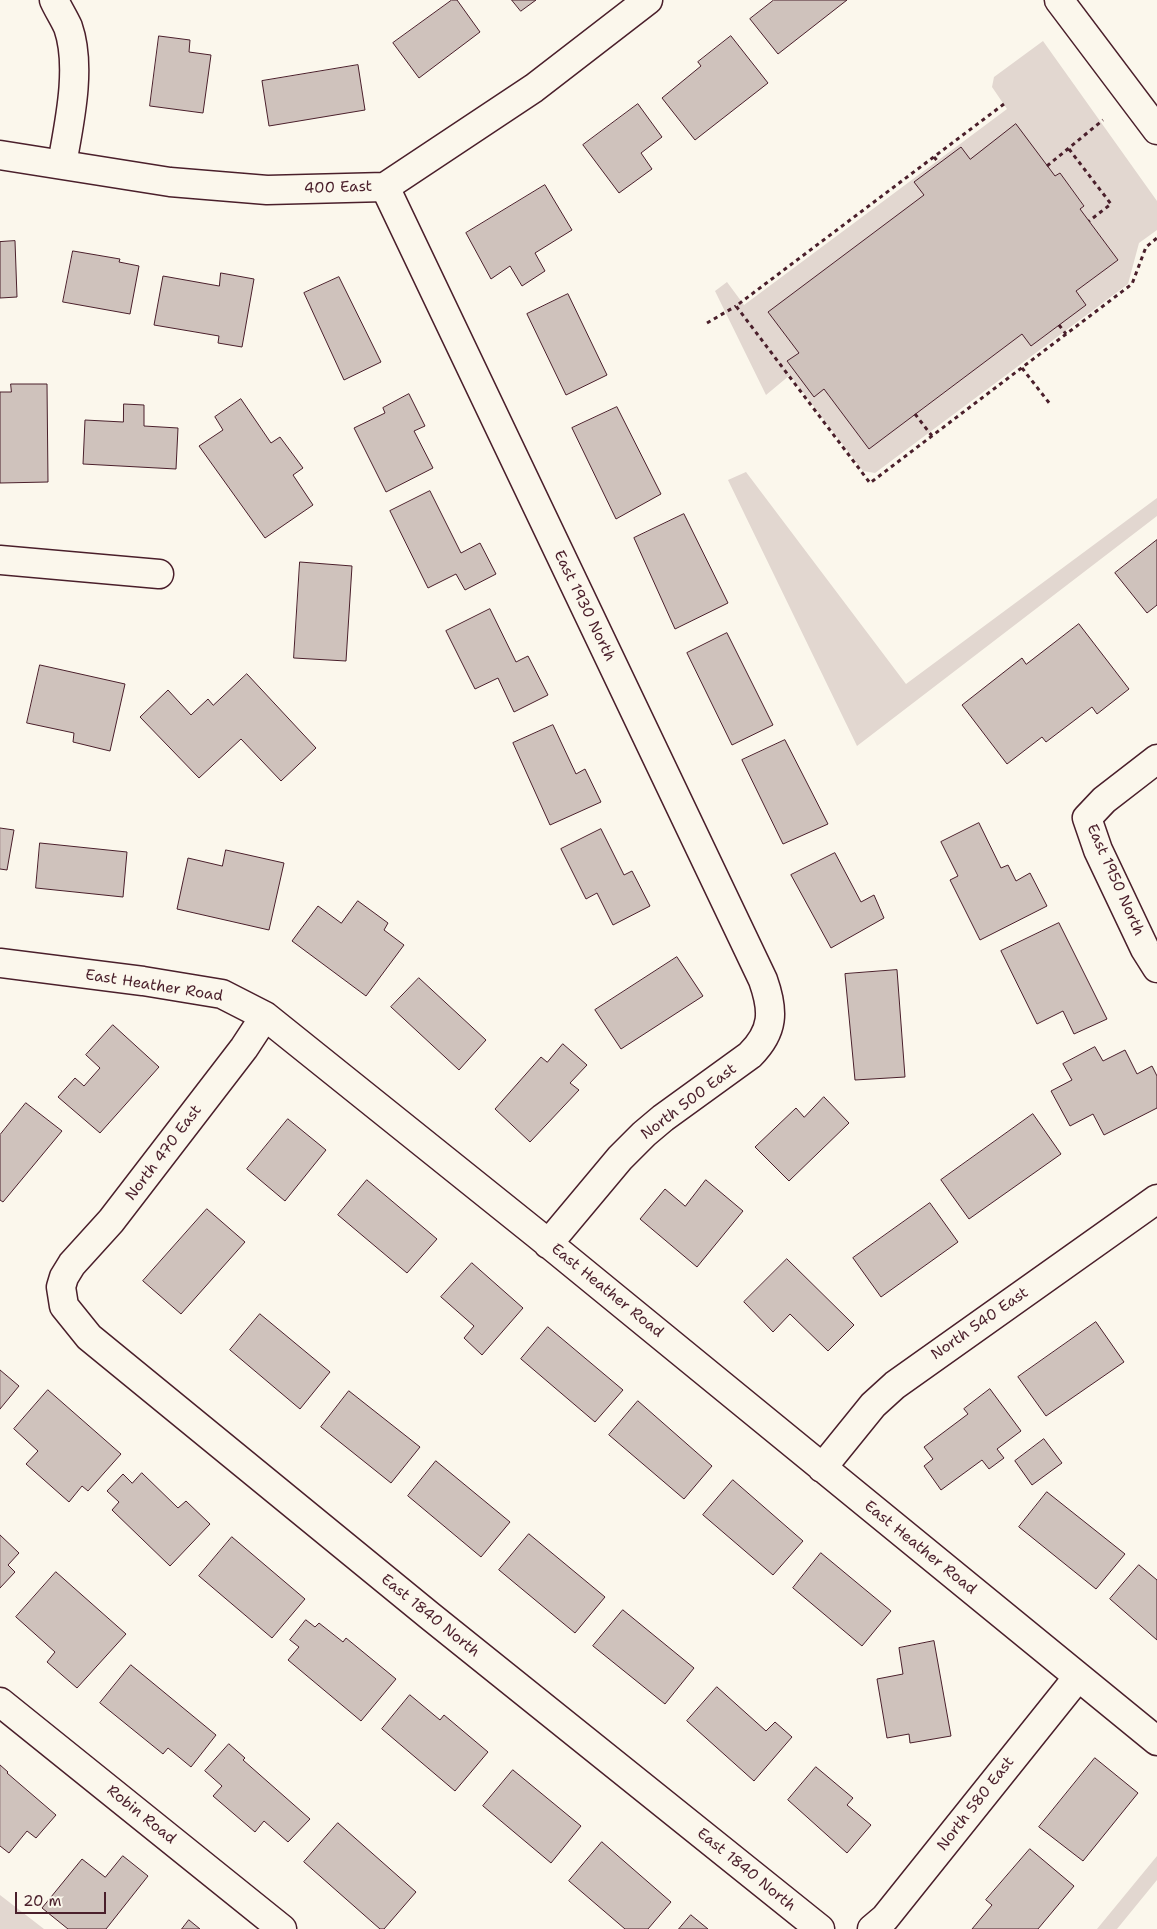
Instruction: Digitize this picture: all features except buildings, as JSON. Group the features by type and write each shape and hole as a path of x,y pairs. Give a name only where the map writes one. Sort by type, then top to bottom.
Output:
{"street":[{"path":"54,0 68,27 73,48 74,85 62,164"},
{"name":"400 East","path":"0,155 170,182 267,190 385,187 534,88 648,0"},
{"path":"1059,0 1157,130"},
{"name":"East 1930 North","path":"385,187 763,980 770,1004 769,1028"},
{"path":"0,560 159,574"},
{"name":"East 1950 North","path":"1157,759 1104,800 1087,818 1098,850 1145,949 1157,968"},
{"name":"East Heather Road","path":"0,963 143,981 222,994 266,1016 1157,1741"},
{"name":"North 470 East","path":"61,1288 64,1277 72,1264 111,1221 244,1048 266,1016"},
{"name":"North 500 East","path":"548,1244 620,1158 644,1134 750,1055 759,1046 769,1028"},
{"name":"North 540 East","path":"822,1468 873,1405 895,1385 1157,1199"},
{"name":"East 1840 North","path":"61,1288 64,1306 89,1337 430,1616 820,1929"},
{"name":"North 580 East","path":"872,1929 885,1918 1078,1677"},
{"name":"Robin Road","path":"0,1702 282,1929"}],"path":[{"path":"706,323 736,306 1004,104"},
{"path":"1047,166 1103,120"},
{"path":"1069,149 1111,204 1089,221"},
{"path":"934,157 939,163"},
{"path":"736,306 870,483 1132,284 1146,247 1157,238"},
{"path":"1059,325 1066,335"},
{"path":"1022,368 1050,404"},
{"path":"915,414 932,436"}],"shaded area":[{"path":"1043,41 1157,201 1157,230 1139,243 1128,284 875,473 863,471 790,375 766,395 715,291 727,282 744,305 1007,109 992,87 994,77","holes":["961,147 970,159 1055,176 1060,173 1084,205 1080,209 1118,260 1076,291 1086,305 1031,346 1022,334 869,449 824,389 814,396 787,362 799,353 768,312 924,195 915,182"]},
{"path":"746,472 906,684 1157,498 1157,516 857,746 728,480"},
{"path":"1157,1856 1157,1880 1117,1929 1097,1929"},
{"path":"0,1895 44,1929 0,1929"}]}
